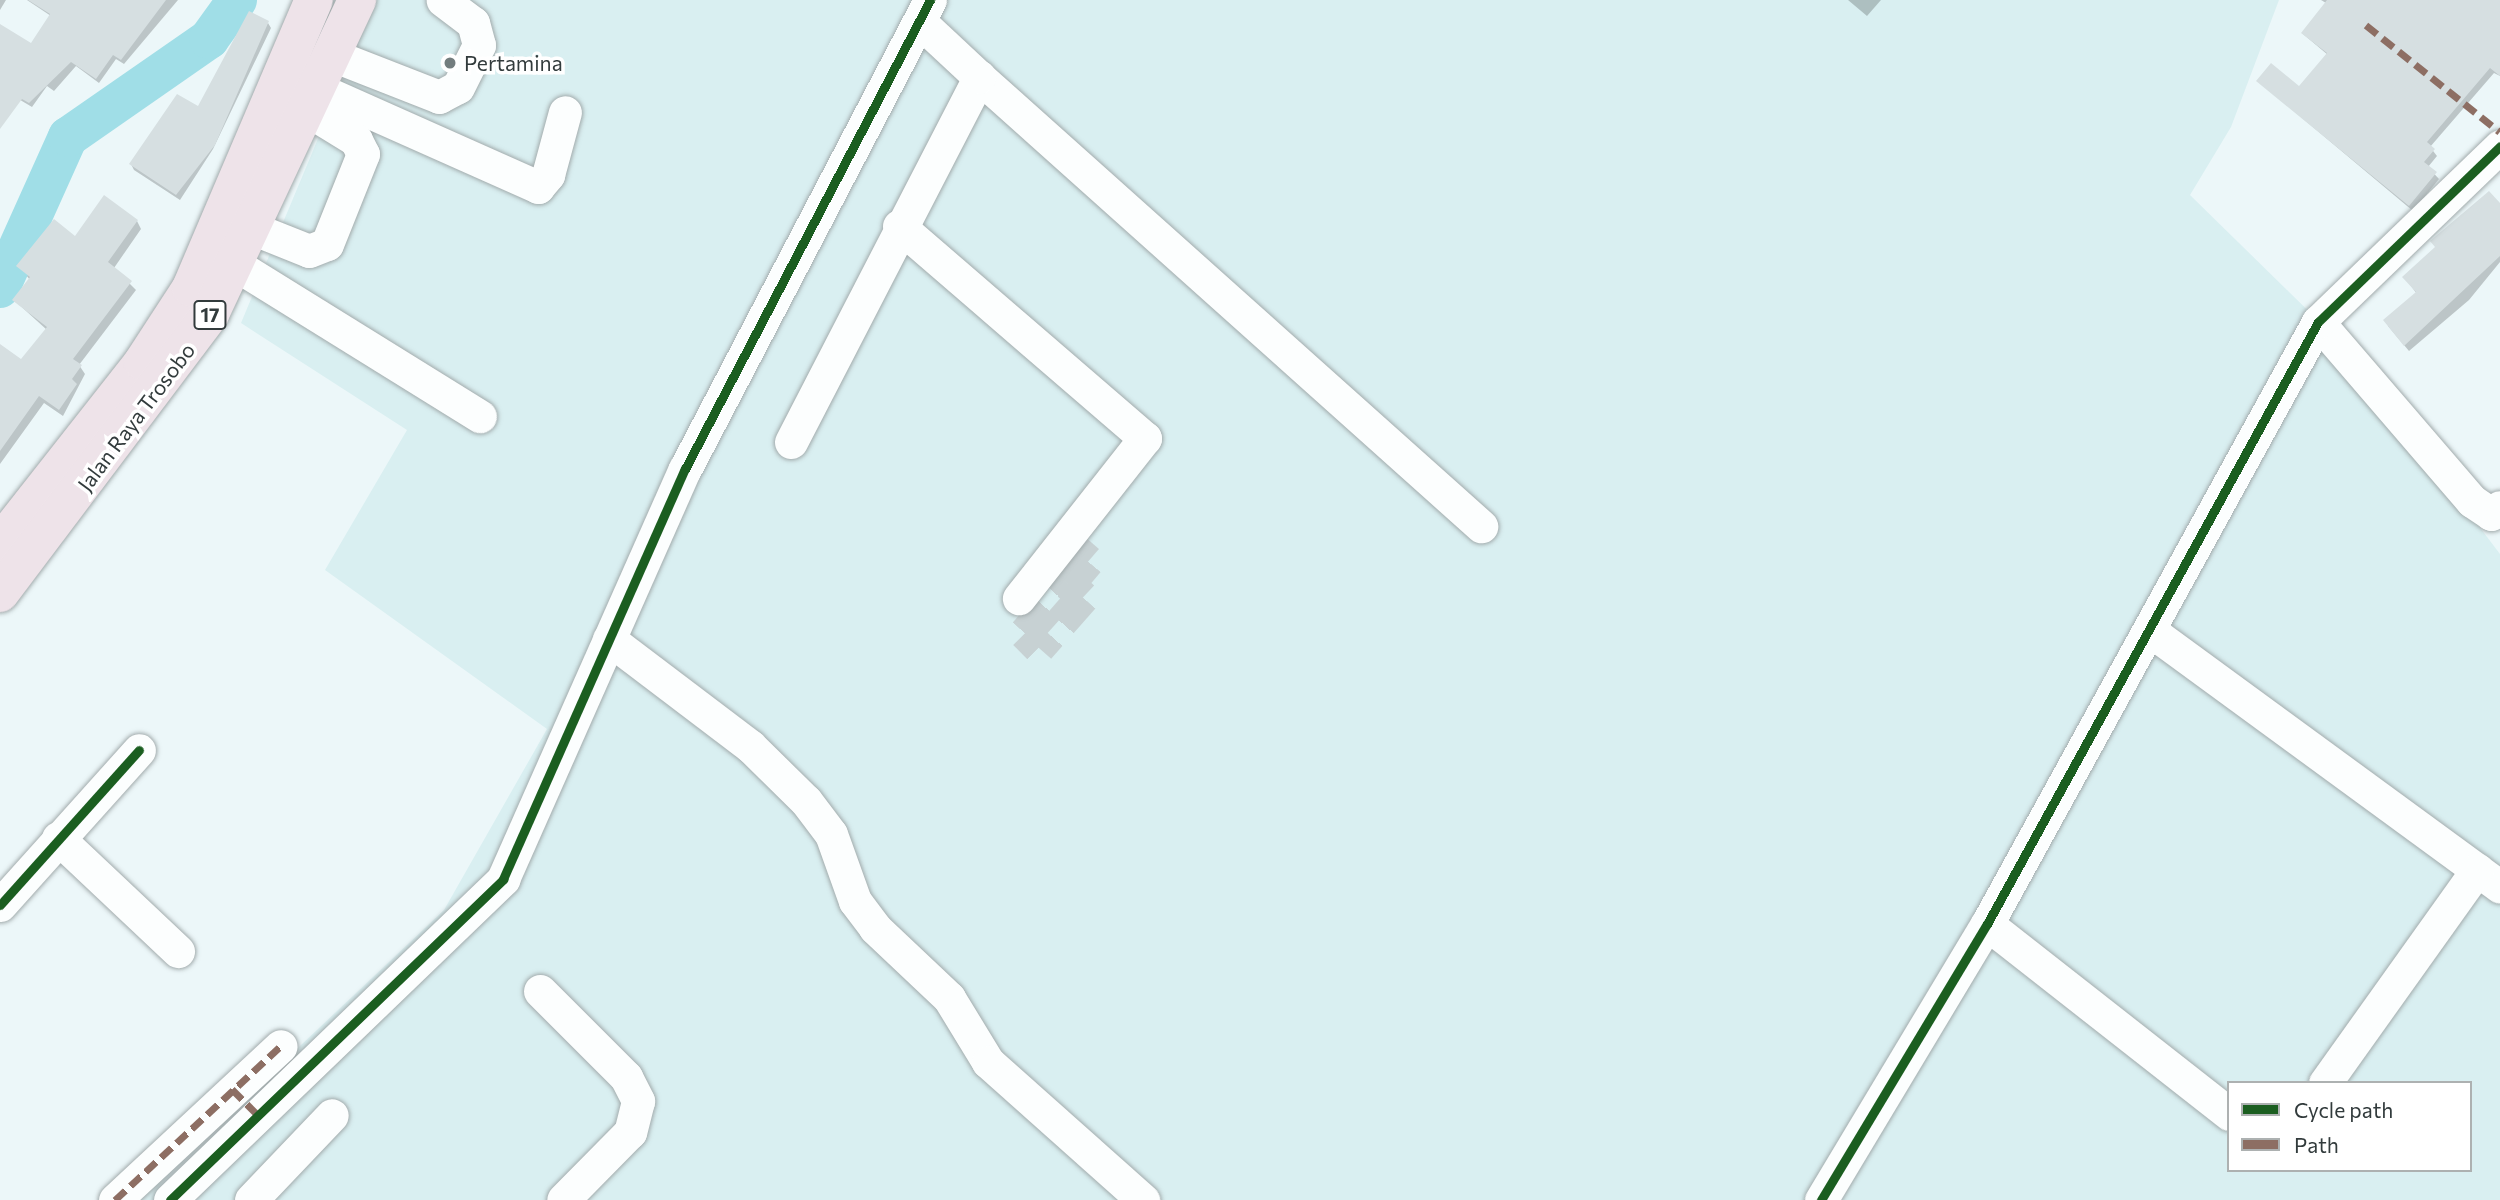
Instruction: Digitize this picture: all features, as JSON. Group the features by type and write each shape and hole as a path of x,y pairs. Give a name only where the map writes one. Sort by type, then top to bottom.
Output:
{"highway":[{"name":"Jalan Raya Trosobo","path":"0,544 144,362 191,288 314,0"},
{"name":"Jalan Raya Trosobo","path":"0,593 188,352 254,229 357,0"}],"street":[{"path":"332,55 439,97 458,88 479,45 472,23 443,0"},
{"path":"115,1200 244,1101 503,879 685,469 925,12 979,77 1481,526"},
{"path":"791,442 899,226 979,77"},
{"path":"313,100 538,187 548,175 565,112"},
{"path":"254,229 309,251 327,244 363,153 356,140 313,100"},
{"path":"1821,1200 1987,924 2152,632 2318,322 2500,146"},
{"path":"899,226 1145,438 1019,598"},
{"path":"236,265 480,416"},
{"path":"2318,322 2472,501 2491,514 2500,507"},
{"path":"2152,632 2488,878 2327,1081"},
{"path":"609,639 750,746 806,801 831,834 855,901 875,928 948,998 988,1062 1143,1200"},
{"path":"0,905 139,750"},
{"path":"58,838 178,951"},
{"path":"1987,924 2227,1112"},
{"path":"540,991 626,1077 638,1101 630,1132 563,1200"},
{"path":"170,1200 244,1101 281,1046"},
{"path":"251,1200 332,1115"}],"shaded area":[{"path":"376,0 2279,0 2231,127 2190,195 2335,337 2500,554 2500,1200 137,1200 444,910 547,729 325,570 407,430 241,323"}],"building":[{"path":"28,0 166,0 121,60 113,55 96,79 71,62 29,103 22,99 0,129 0,24 31,43 50,14"},
{"path":"2327,0 2500,0 2500,76 2490,68 2427,142 2435,149 2424,162 2437,172 2409,206 2256,81 2271,63 2299,86 2327,53 2301,33"},
{"path":"249,11 269,21 215,145 176,195 129,164 177,94 198,106"},
{"path":"2489,191 2500,203 2500,256 2404,346 2383,320 2416,292 2402,277 2435,247 2430,241"},
{"path":"104,195 138,220 108,262 132,281 73,359 82,365 72,379 77,384 59,410 39,396 0,451 0,344 21,359 47,327 12,300 30,277 16,266 54,219 75,236"}],"waterway":[{"path":"0,288 68,137 209,39 237,0"}],"tunnel":[{"path":"1064,540 1088,561 1069,584"},
{"path":"1069,584 1083,597 1039,647 1025,633 1069,584"}],"marked path":[{"path":"2366,25 2500,132"},
{"path":"115,1200 281,1046"},
{"path":"232,1089 258,1115 254,1119"}],"cycle path":[{"path":"170,1200 503,879 685,469 930,0"},
{"path":"1821,1200 1987,924 2318,322 2500,146"},
{"path":"0,905 139,750"}],"place":[{"name":"Pertamina","path":"450,63"}]}
